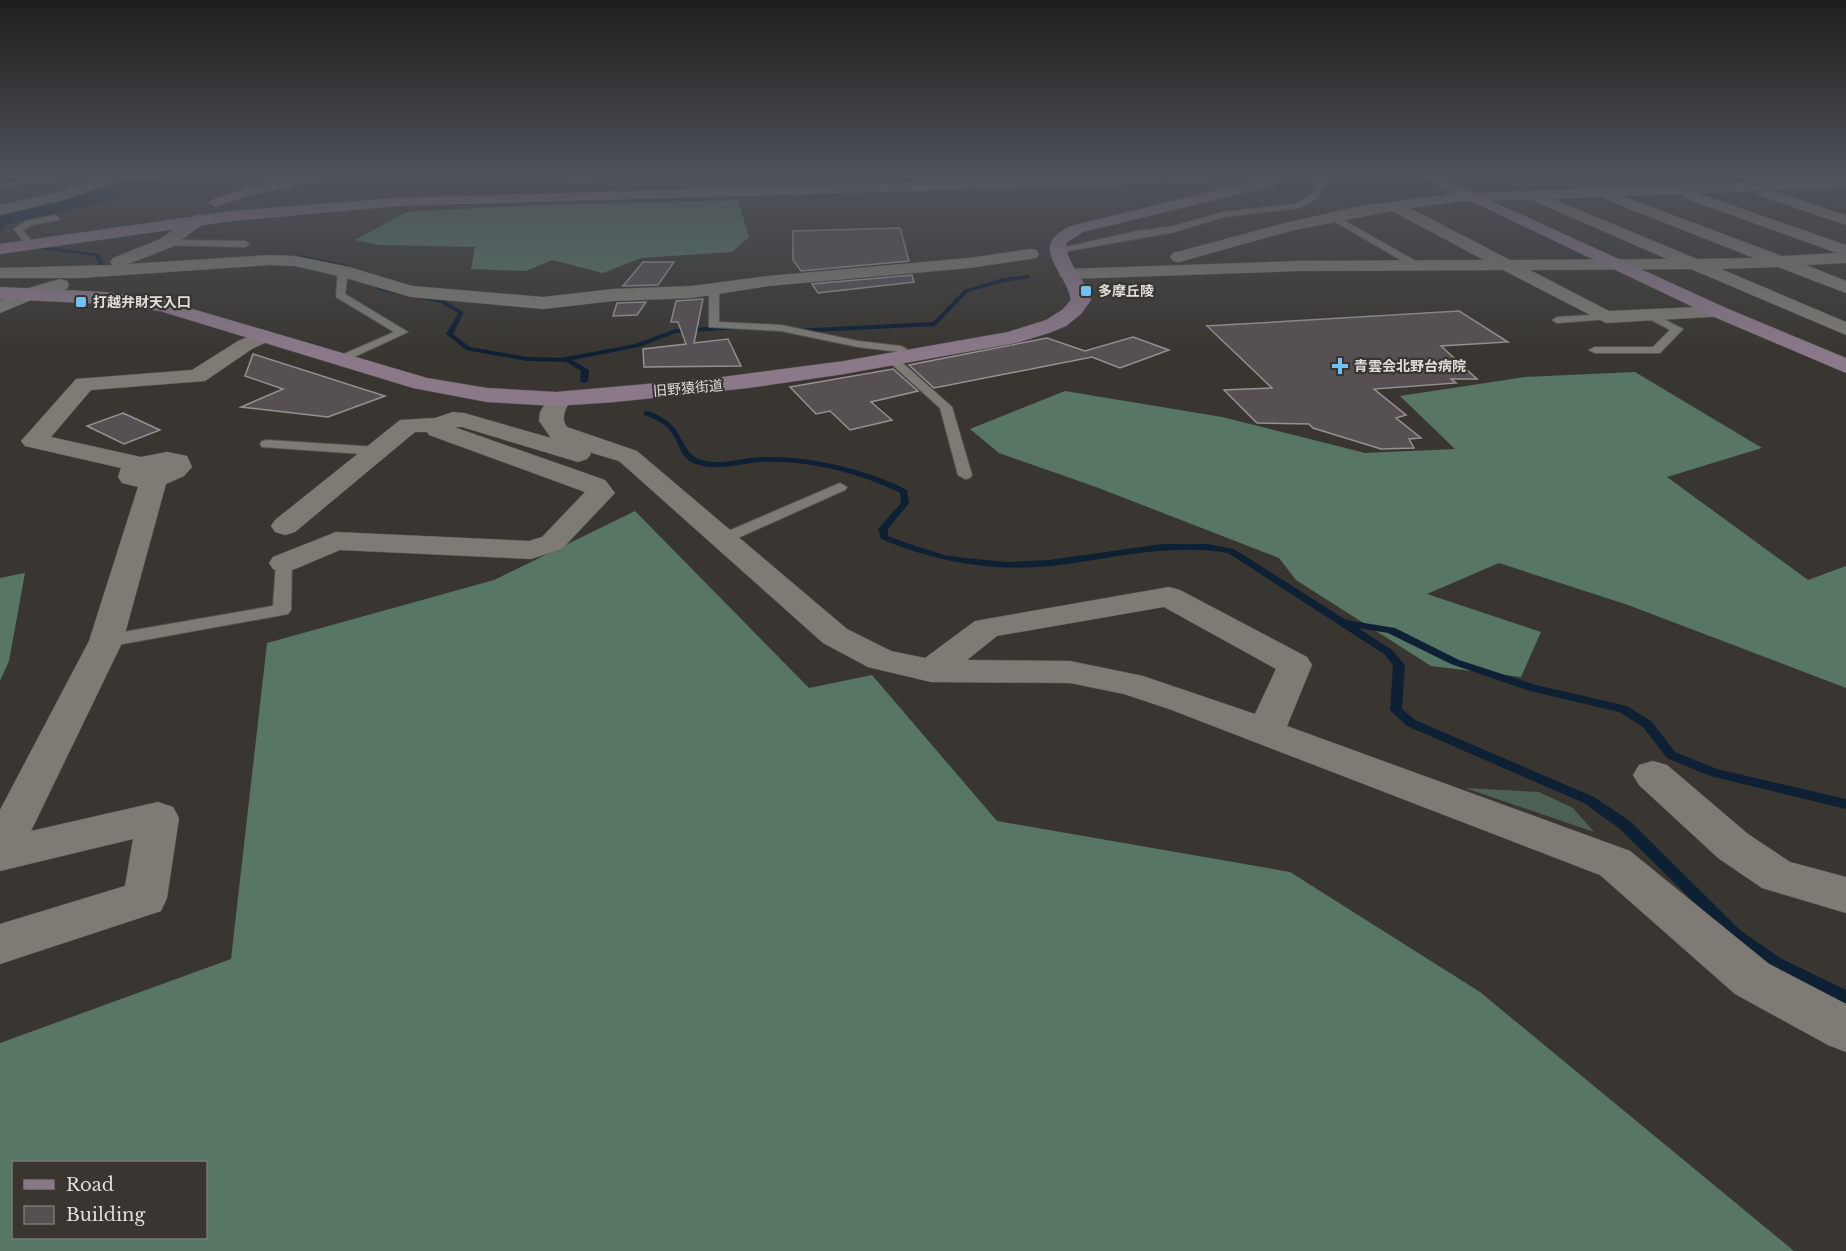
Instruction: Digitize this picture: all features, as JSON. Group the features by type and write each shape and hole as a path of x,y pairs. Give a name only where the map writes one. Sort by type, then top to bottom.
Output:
{"main road":[{"path":"3,249 26,239 47,236"},
{"path":"3,249 95,236"},
{"path":"1057,250 1058,242 1064,236"},
{"path":"1555,236 1719,312 1846,366"},
{"name":"旧野猿街道","path":"0,293 106,298 148,303 455,391 515,398 559,399 717,386 1008,338 1051,325 1070,314 1081,300 1077,288 1060,262 1057,250"}],"street":[{"path":"0,307 29,294 75,281 166,243 175,236"},
{"path":"1129,271 1254,236"},
{"path":"1452,236 1606,317 1719,312"},
{"path":"1629,236 1846,329"},
{"path":"1715,236 1846,287"},
{"path":"1805,236 1846,251"},
{"path":"0,273 98,271 270,260 295,261 345,272 411,291 543,303 614,295 714,289 779,280 969,263 1030,254"},
{"path":"1068,274 1416,265 1618,266 1846,258"},
{"path":"1795,331 1846,340"},
{"path":"0,850 106,640 149,472 34,441 84,384 197,376 244,345 264,336"},
{"path":"559,399 552,412 551,421 558,432 628,456 835,636 880,659 931,671 1070,672 1130,684 1266,732 1615,863 1752,979 1846,1029"},
{"path":"285,526 409,424 438,425 453,419 464,420 585,456 628,456"},
{"path":"284,562 336,541 531,550 552,543 601,493 595,486 438,430 438,425"},
{"path":"931,671 987,628 1169,597 1295,665 1266,732"},
{"path":"1653,775 1733,846 1777,876 1846,895"},
{"path":"0,855 158,818 145,898 0,944"}],"lane":[{"path":"1057,250 1125,236"},
{"path":"1367,236 1416,265"},
{"path":"166,243 245,244"},
{"path":"341,359 402,332 340,295 345,272"},
{"path":"714,289 713,325 781,328 858,344 901,349 874,359"},
{"path":"1595,350 1656,351 1677,329 1650,315"},
{"path":"1557,320 1606,317"},
{"path":"874,359 946,407 965,476"},
{"path":"267,444 377,450"},
{"path":"725,538 840,487"},
{"path":"106,640 282,610 284,562"}],"green space":[{"path":"362,236 749,237 732,252 641,258 603,273 552,260 526,271 471,269 475,247 379,245 355,240"},
{"path":"1635,372 1762,448 1667,477 1808,580 1846,566 1846,688 1628,605 1499,563 1427,594 1541,632 1521,677 1431,666 1296,580 1279,558 1096,487 999,453 970,429 1065,391 1222,417 1365,453 1455,449 1400,396 1525,377"},
{"path":"635,511 809,688 872,675 997,821 1290,872 1480,992 1794,1251 0,1251 0,1043 231,959 267,643 494,580"},
{"path":"25,573 9,661 0,681 0,578"},
{"path":"1465,788 1539,792 1573,808 1594,832"}],"building":[{"path":"793,236 902,236 909,261 801,271 793,260"},
{"path":"643,262 674,262 658,285 623,286"},
{"path":"912,275 914,282 818,293 812,284"},
{"path":"703,299 694,343 728,339 741,366 644,367 643,349 686,344 678,322 671,322 676,301"},
{"path":"646,302 637,315 613,316 617,303"},
{"path":"1459,311 1508,342 1441,346 1477,379 1451,379 1456,383 1374,389 1406,415 1396,418 1421,438 1409,439 1414,448 1381,449 1313,428 1309,424 1257,423 1224,390 1272,388 1207,326"},
{"path":"1133,337 1169,350 1120,368 1092,357 934,388 909,365 1047,338 1085,351"},
{"path":"253,354 385,396 328,417 241,407 283,389 245,376"},
{"path":"893,369 918,391 871,402 892,420 850,430 830,411 816,414 790,387"},
{"path":"123,413 160,430 124,444 87,426"}],"waterway":[{"path":"41,248 97,255 102,265 120,267"},
{"path":"300,257 345,266 382,289 443,302 461,312 449,334 468,349 527,359 567,360 585,370 584,381"},
{"path":"793,331 935,324 966,291 1003,280 1028,277"},
{"path":"564,359 637,346 675,331 739,327"},
{"path":"647,413 671,427 677,434 686,454 702,463 720,465 757,459 800,462 838,468 890,485 904,492 905,503 883,529 884,537 923,552 944,557 986,564 1028,565 1162,547 1208,547 1231,551 1388,652 1399,665 1396,710 1411,723 1589,800 1625,825 1735,934 1775,963 1846,998"},
{"path":"1348,623 1391,630 1455,662 1534,688 1623,709 1647,724 1671,755 1714,773 1846,804"}],"place":[{"name":"多摩丘陵","path":"1086,291"},
{"name":"打越弁財天入口","path":"81,302"},
{"name":"青雲会北野台病院","path":"1340,366"}]}
